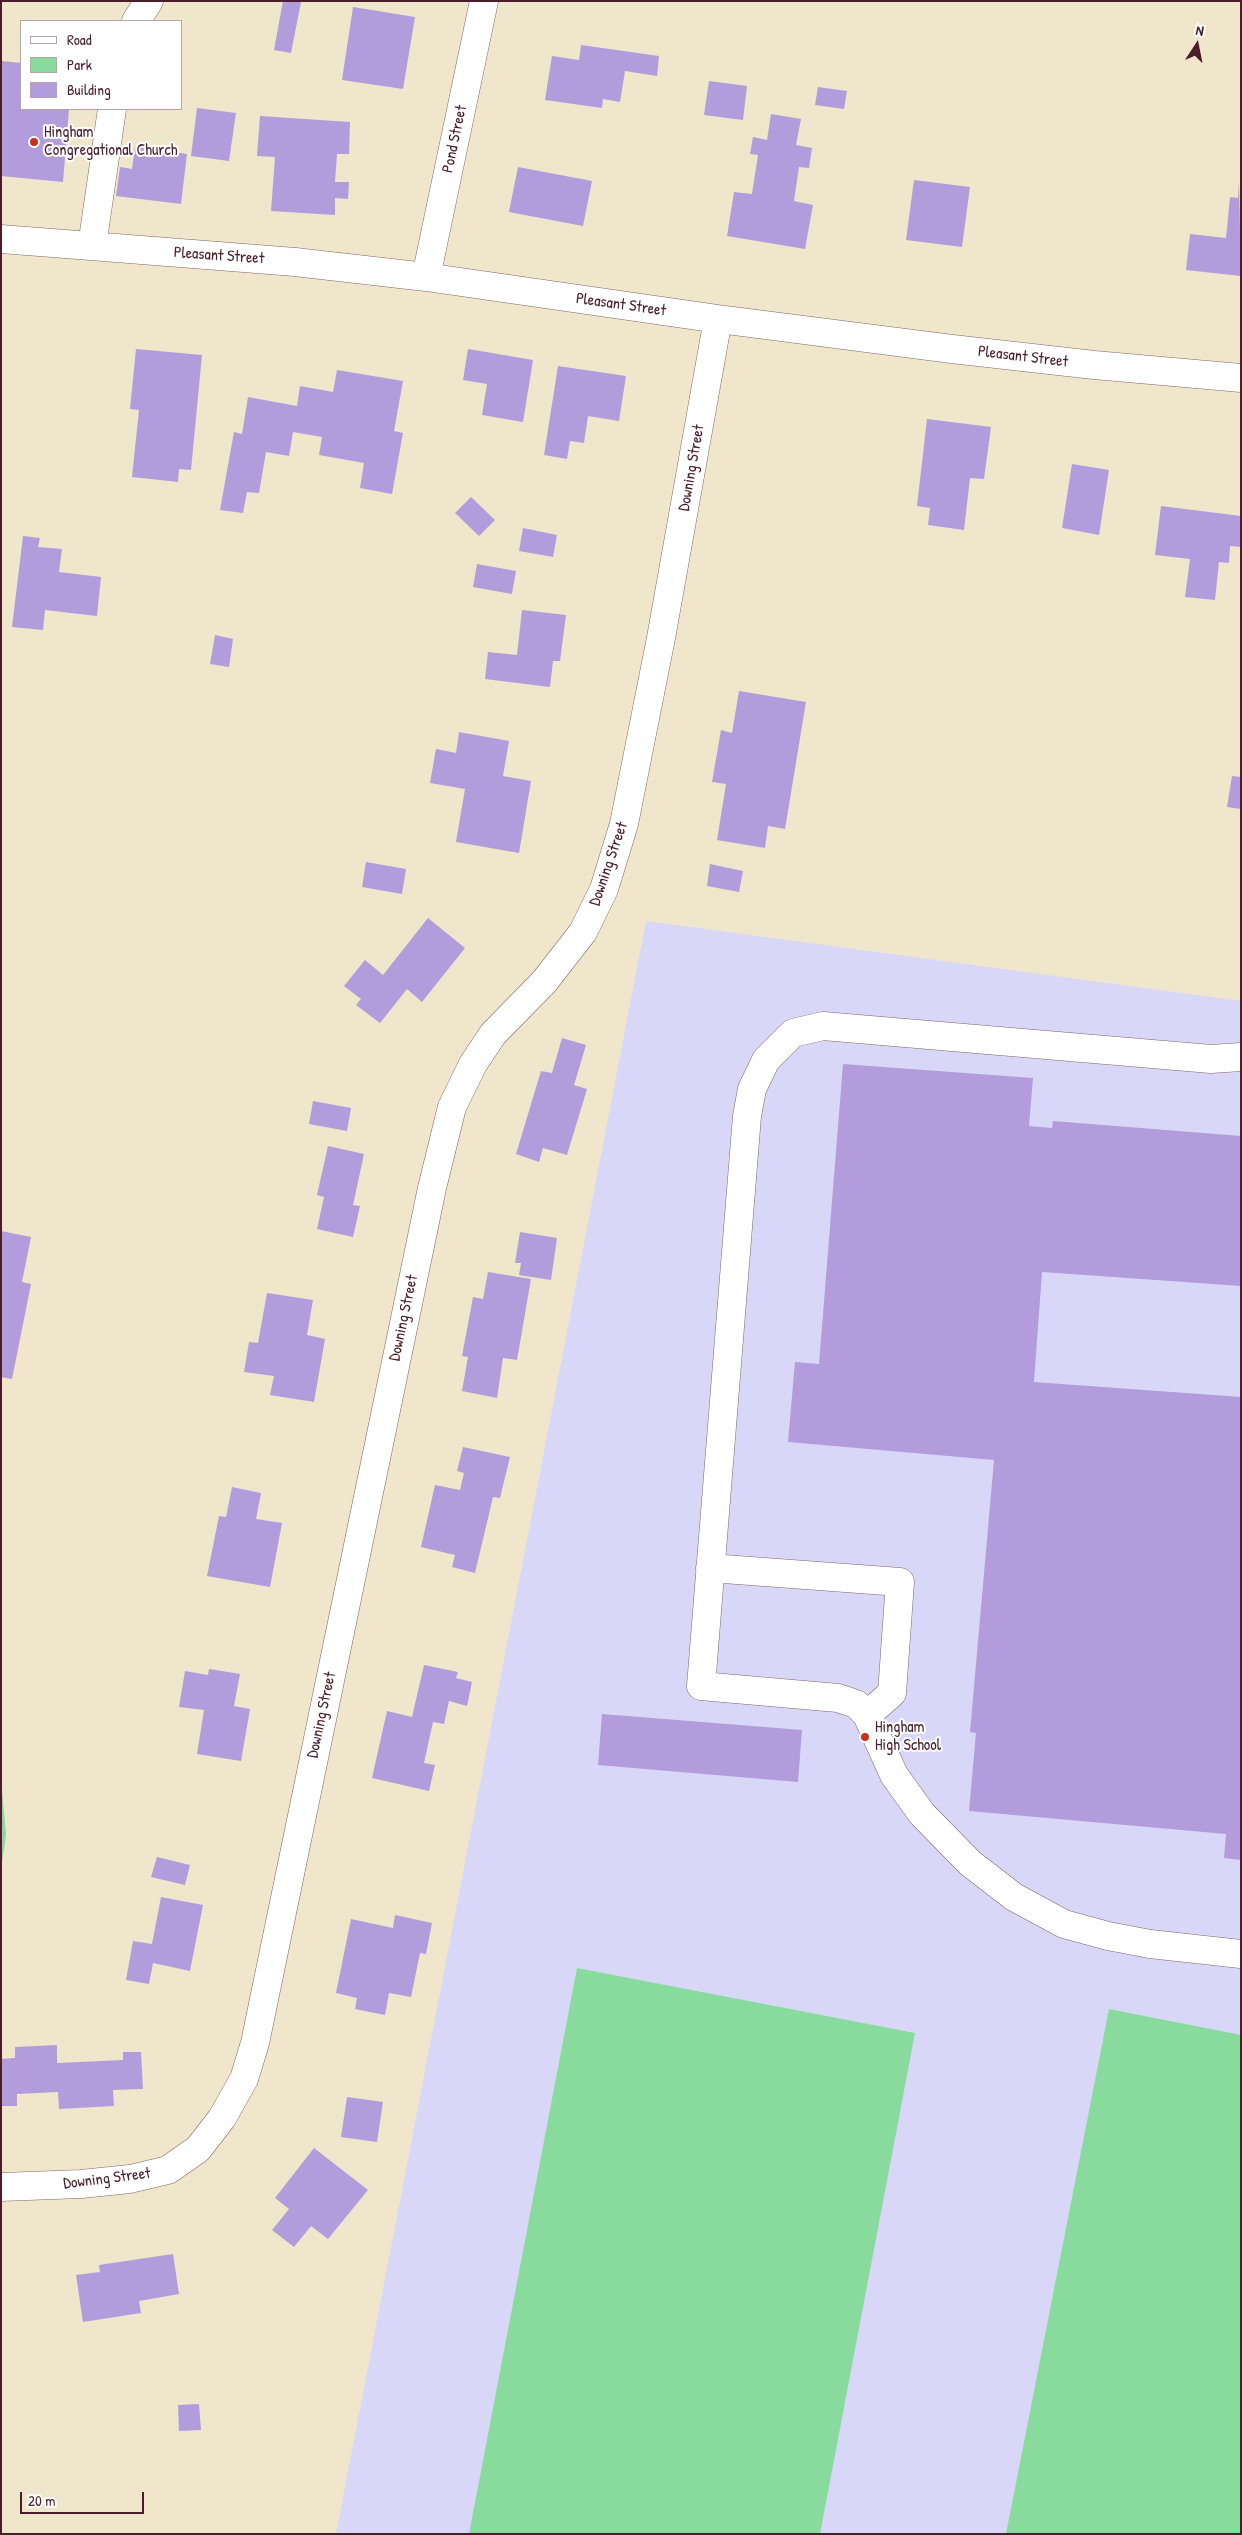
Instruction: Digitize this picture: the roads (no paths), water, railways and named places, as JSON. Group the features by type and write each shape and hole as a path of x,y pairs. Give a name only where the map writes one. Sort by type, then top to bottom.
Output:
{"street":[{"path":"137,20 150,1"},
{"name":"Pond Street","path":"426,277 484,1"},
{"path":"92,246 112,110"},
{"name":"Pleasant Street","path":"1,239 296,262 426,277 718,319 1094,366 1241,378"},
{"name":"Downing Street","path":"1,2187 81,2184 130,2179 168,2170 198,2149 222,2118 244,2079 255,2042 432,1188 452,1107 473,1064 493,1034 544,982 583,932 604,889 626,814 661,638 718,319"},
{"path":"1241,1057 1211,1059 823,1026 793,1033 766,1060 752,1089 749,1107 710,1568 702,1686 838,1698 856,1704 867,1715 894,1776 922,1814 970,1863 1014,1897 1064,1924 1108,1936 1150,1944 1241,1954"},
{"path":"710,1568 900,1582 892,1693 867,1715"}],"place":[{"name":"Hingham Congregational Church","path":"34,142"},
{"name":"Hingham High School","path":"865,1737"}]}
